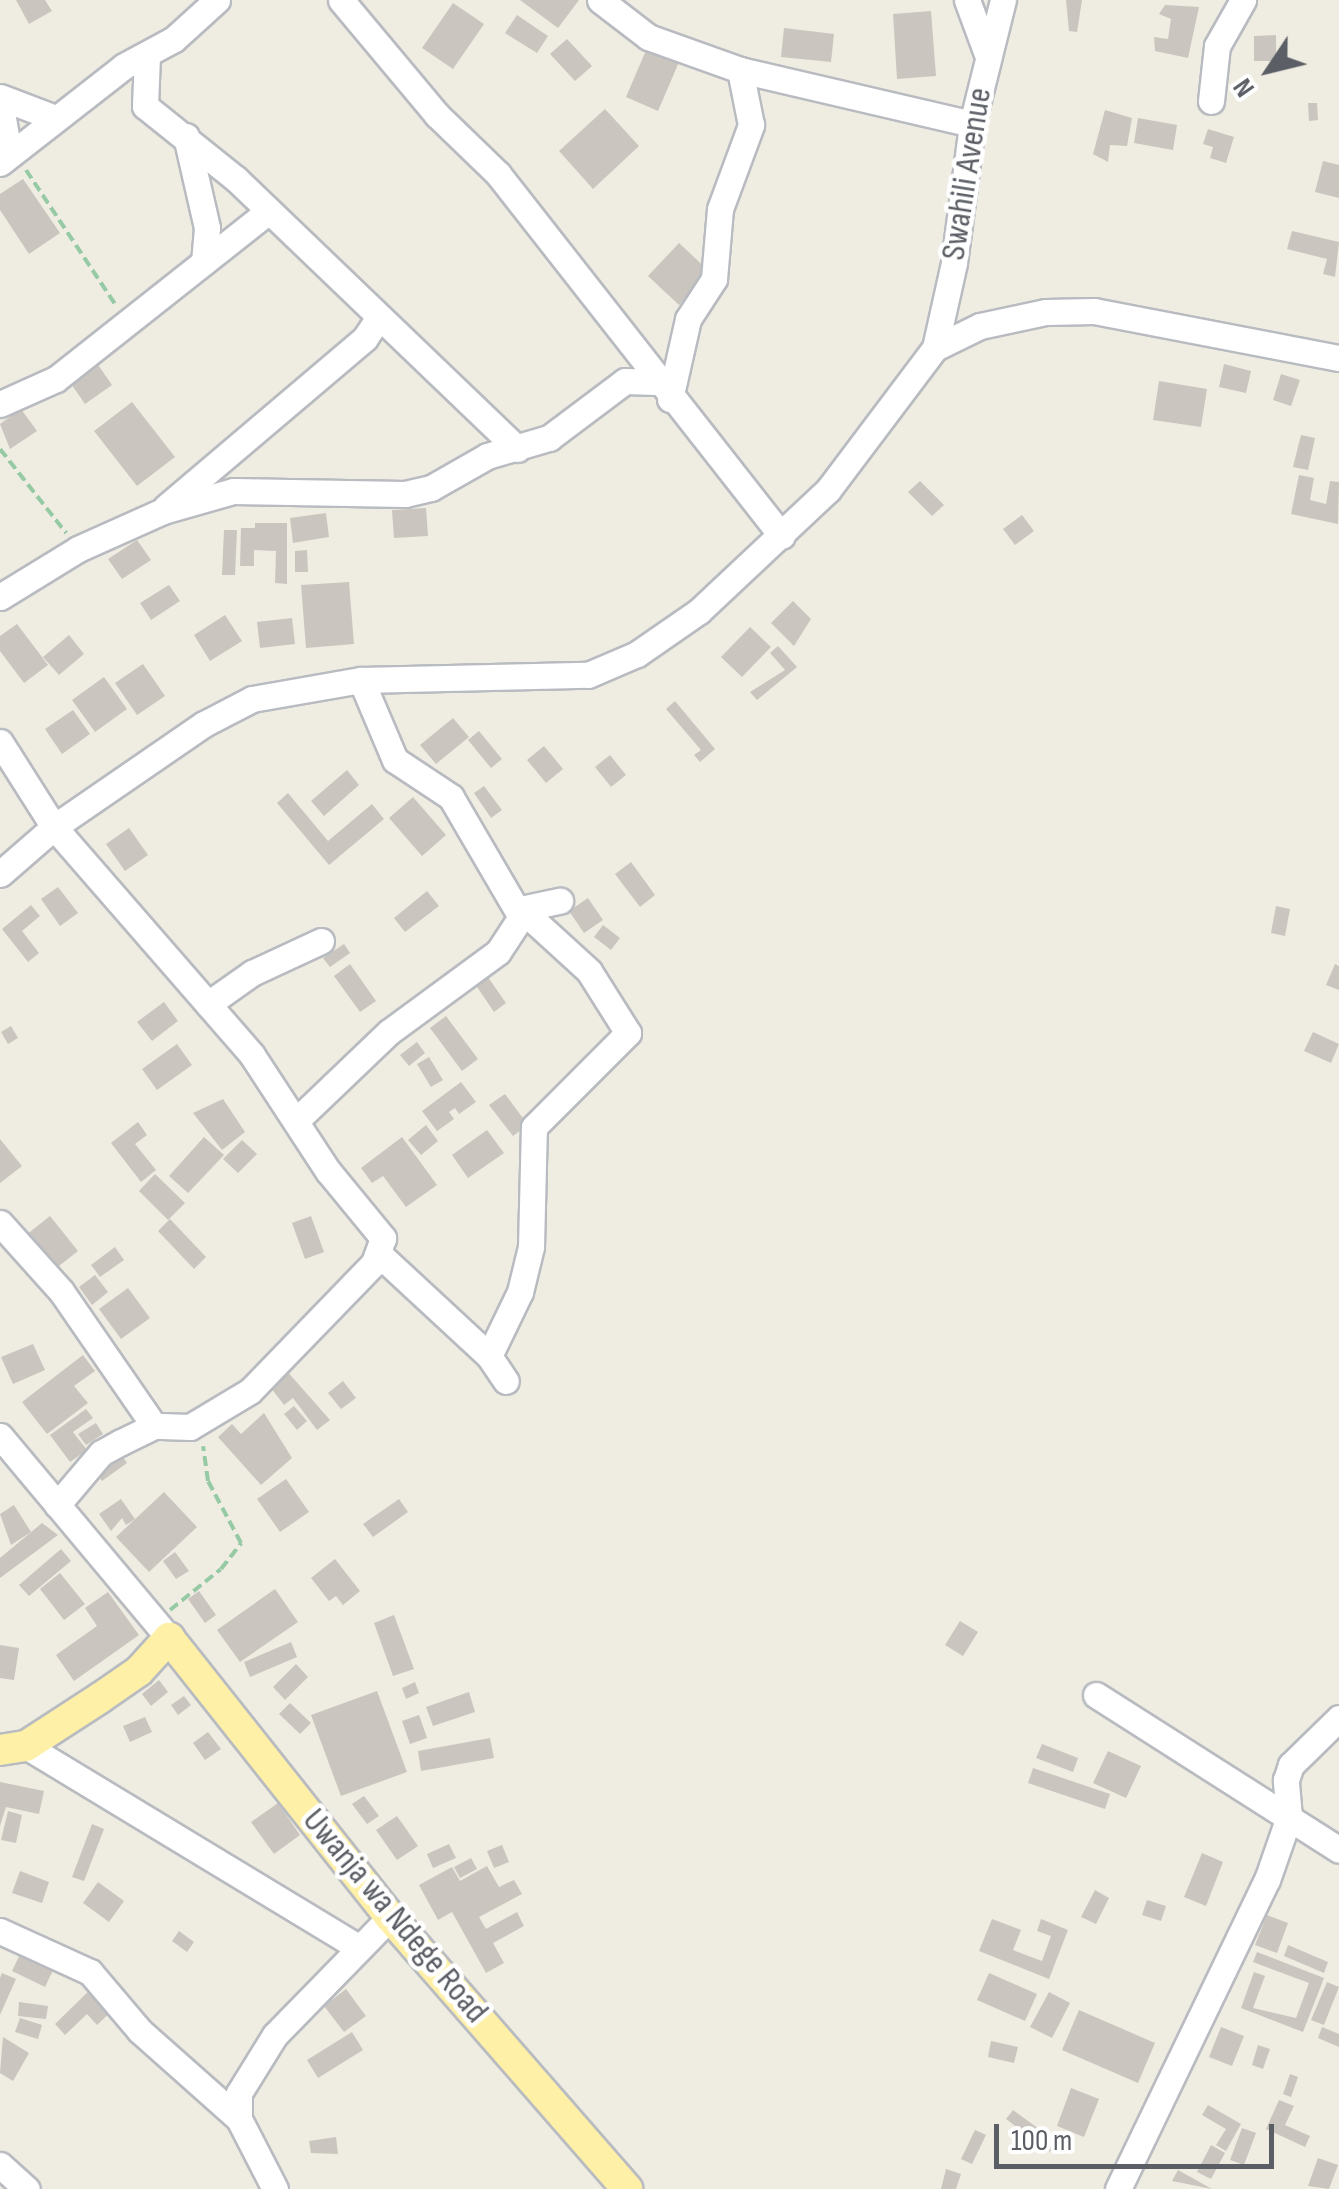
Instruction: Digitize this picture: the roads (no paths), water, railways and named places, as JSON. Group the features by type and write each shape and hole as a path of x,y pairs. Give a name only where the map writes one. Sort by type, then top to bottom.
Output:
{"main road":[{"path":"13,1748 140,1671 162,1630"},
{"name":"Uwanja wa Ndege Road","path":"162,1630 390,1916 628,2189"}],"street":[{"path":"4,158 147,56 217,0"},
{"path":"342,0 438,115 498,174 663,390 782,536"},
{"path":"600,0 648,38 740,70 972,124"},
{"path":"968,0 987,54"},
{"name":"Swahili Avenue","path":"934,348 954,263 972,124 1003,0"},
{"path":"1210,101 1217,46 1243,0"},
{"path":"147,56 140,97 270,210 378,319 518,449"},
{"path":"663,390 688,319 714,278 720,209 752,125 740,70"},
{"path":"4,158 8,147 0,99 55,118"},
{"path":"186,136 207,228 204,262"},
{"path":"0,404 56,379 270,210"},
{"path":"0,874 54,827 204,724 252,699 361,680 588,674 637,654 699,611 782,536 884,422 934,348 1011,318 1094,312 1339,358"},
{"path":"163,511 365,338 378,319"},
{"path":"0,597 78,549 163,511 247,490 405,494 549,438 625,381 663,390"},
{"path":"361,680 395,760 451,797 521,909 589,971 628,1033 534,1127 531,1247 520,1292 489,1356"},
{"path":"0,742 54,827 208,1004 298,1118 328,1171 384,1238 380,1255 250,1391 222,1412 190,1428 154,1426 101,1454 56,1505"},
{"path":"521,909 560,901"},
{"path":"298,1118 389,1032 498,952 518,928 521,909"},
{"path":"208,1004 252,973 321,940"},
{"path":"0,1223 83,1320 154,1426"},
{"path":"380,1255 489,1356 506,1382"},
{"path":"0,1436 162,1630"},
{"path":"1096,1695 1339,1850"},
{"path":"1118,2189 1205,2014 1290,1817 1291,1765 1339,1718"},
{"path":"13,1748 359,1948"},
{"path":"238,2118 239,2093 249,2071 390,1916"},
{"path":"0,1931 90,1972 140,2030 238,2118 274,2189"},
{"path":"0,2164 27,2189"}]}
